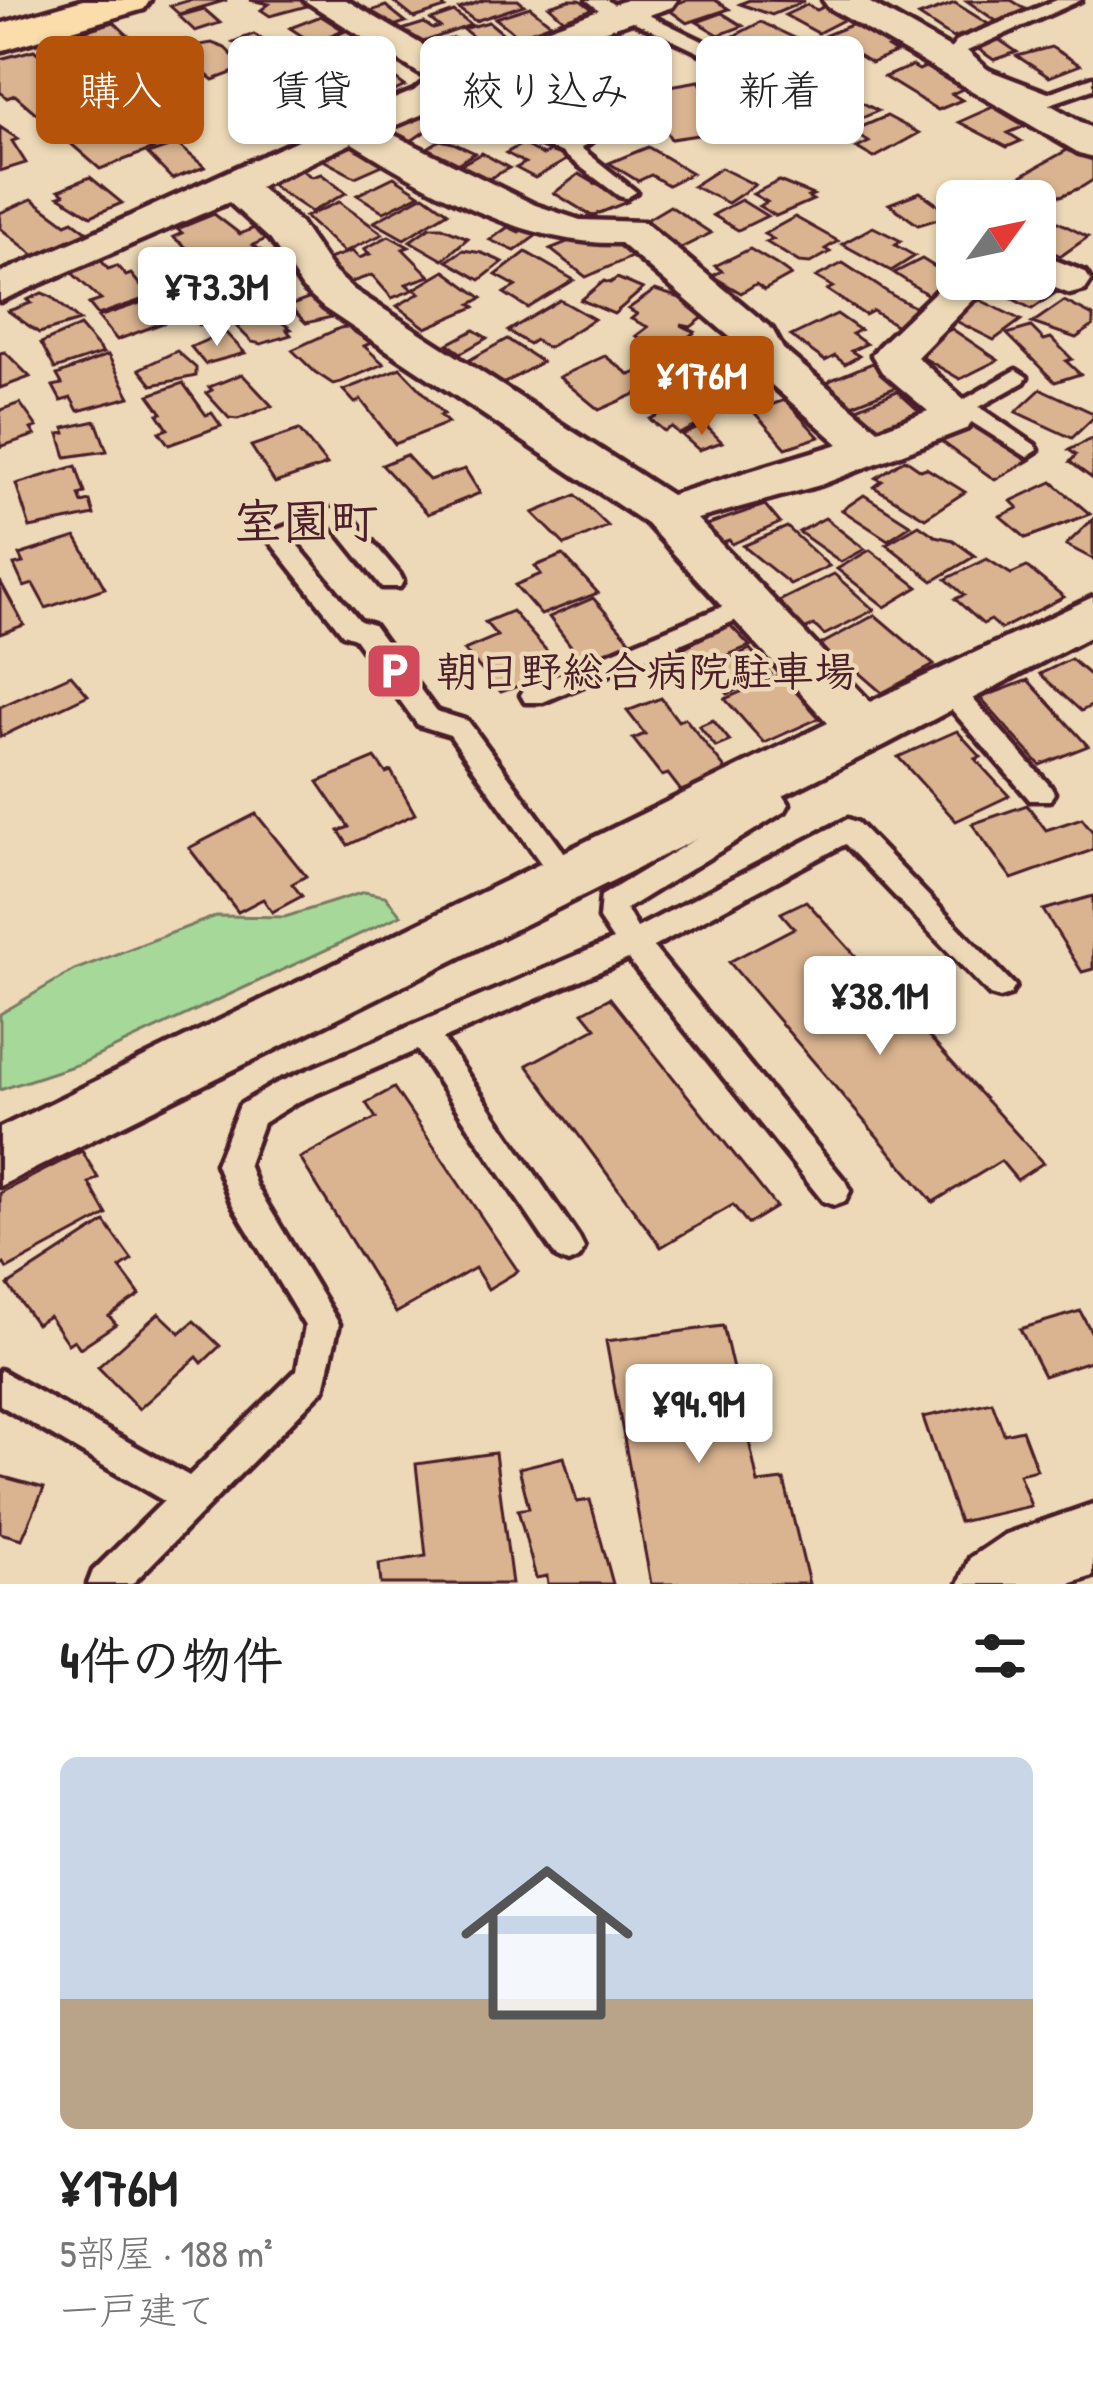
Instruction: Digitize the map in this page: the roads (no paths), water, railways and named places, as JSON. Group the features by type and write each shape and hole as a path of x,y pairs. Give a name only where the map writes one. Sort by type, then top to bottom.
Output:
{"highway":[{"path":"0,21 71,0"},
{"path":"0,38 129,0"}],"street":[{"path":"321,0 420,74"},
{"path":"852,2 1093,145"},
{"path":"548,36 624,7"},
{"path":"0,288 164,219 322,144"},
{"path":"380,144 521,214 578,232 629,231 757,338 763,356 874,450"},
{"path":"232,183 286,232 318,280 339,298 664,513 866,731"},
{"path":"664,513 874,450 952,418 959,409 897,363 894,355 951,300"},
{"path":"0,1158 1093,614"},
{"path":"996,1584 1030,1562 1090,1548"}],"lane":[{"path":"1072,0 964,44 957,52 979,69 976,76 994,76 1047,98 1093,83"},
{"path":"624,7 696,42"},
{"path":"558,144 626,192"},
{"path":"568,148 574,144"},
{"path":"1016,377 959,409 1027,450"},
{"path":"391,581 337,515 279,538 352,628 364,632 427,718 458,728 565,875"},
{"path":"534,695 751,604"},
{"path":"948,688 1040,793"},
{"path":"756,782 776,804 611,904 613,919 834,1191"},
{"path":"106,1584 312,1378 322,1324 232,1164 251,1114 286,1093 421,1032 631,945 848,830 1000,986"},
{"path":"421,1032 568,1248"},
{"path":"0,1386 192,1498"}],"place":[{"name":"朝日野総合病院駐車場","path":"394,671"}],"district":[{"name":"室園町","path":"306,521"}]}
